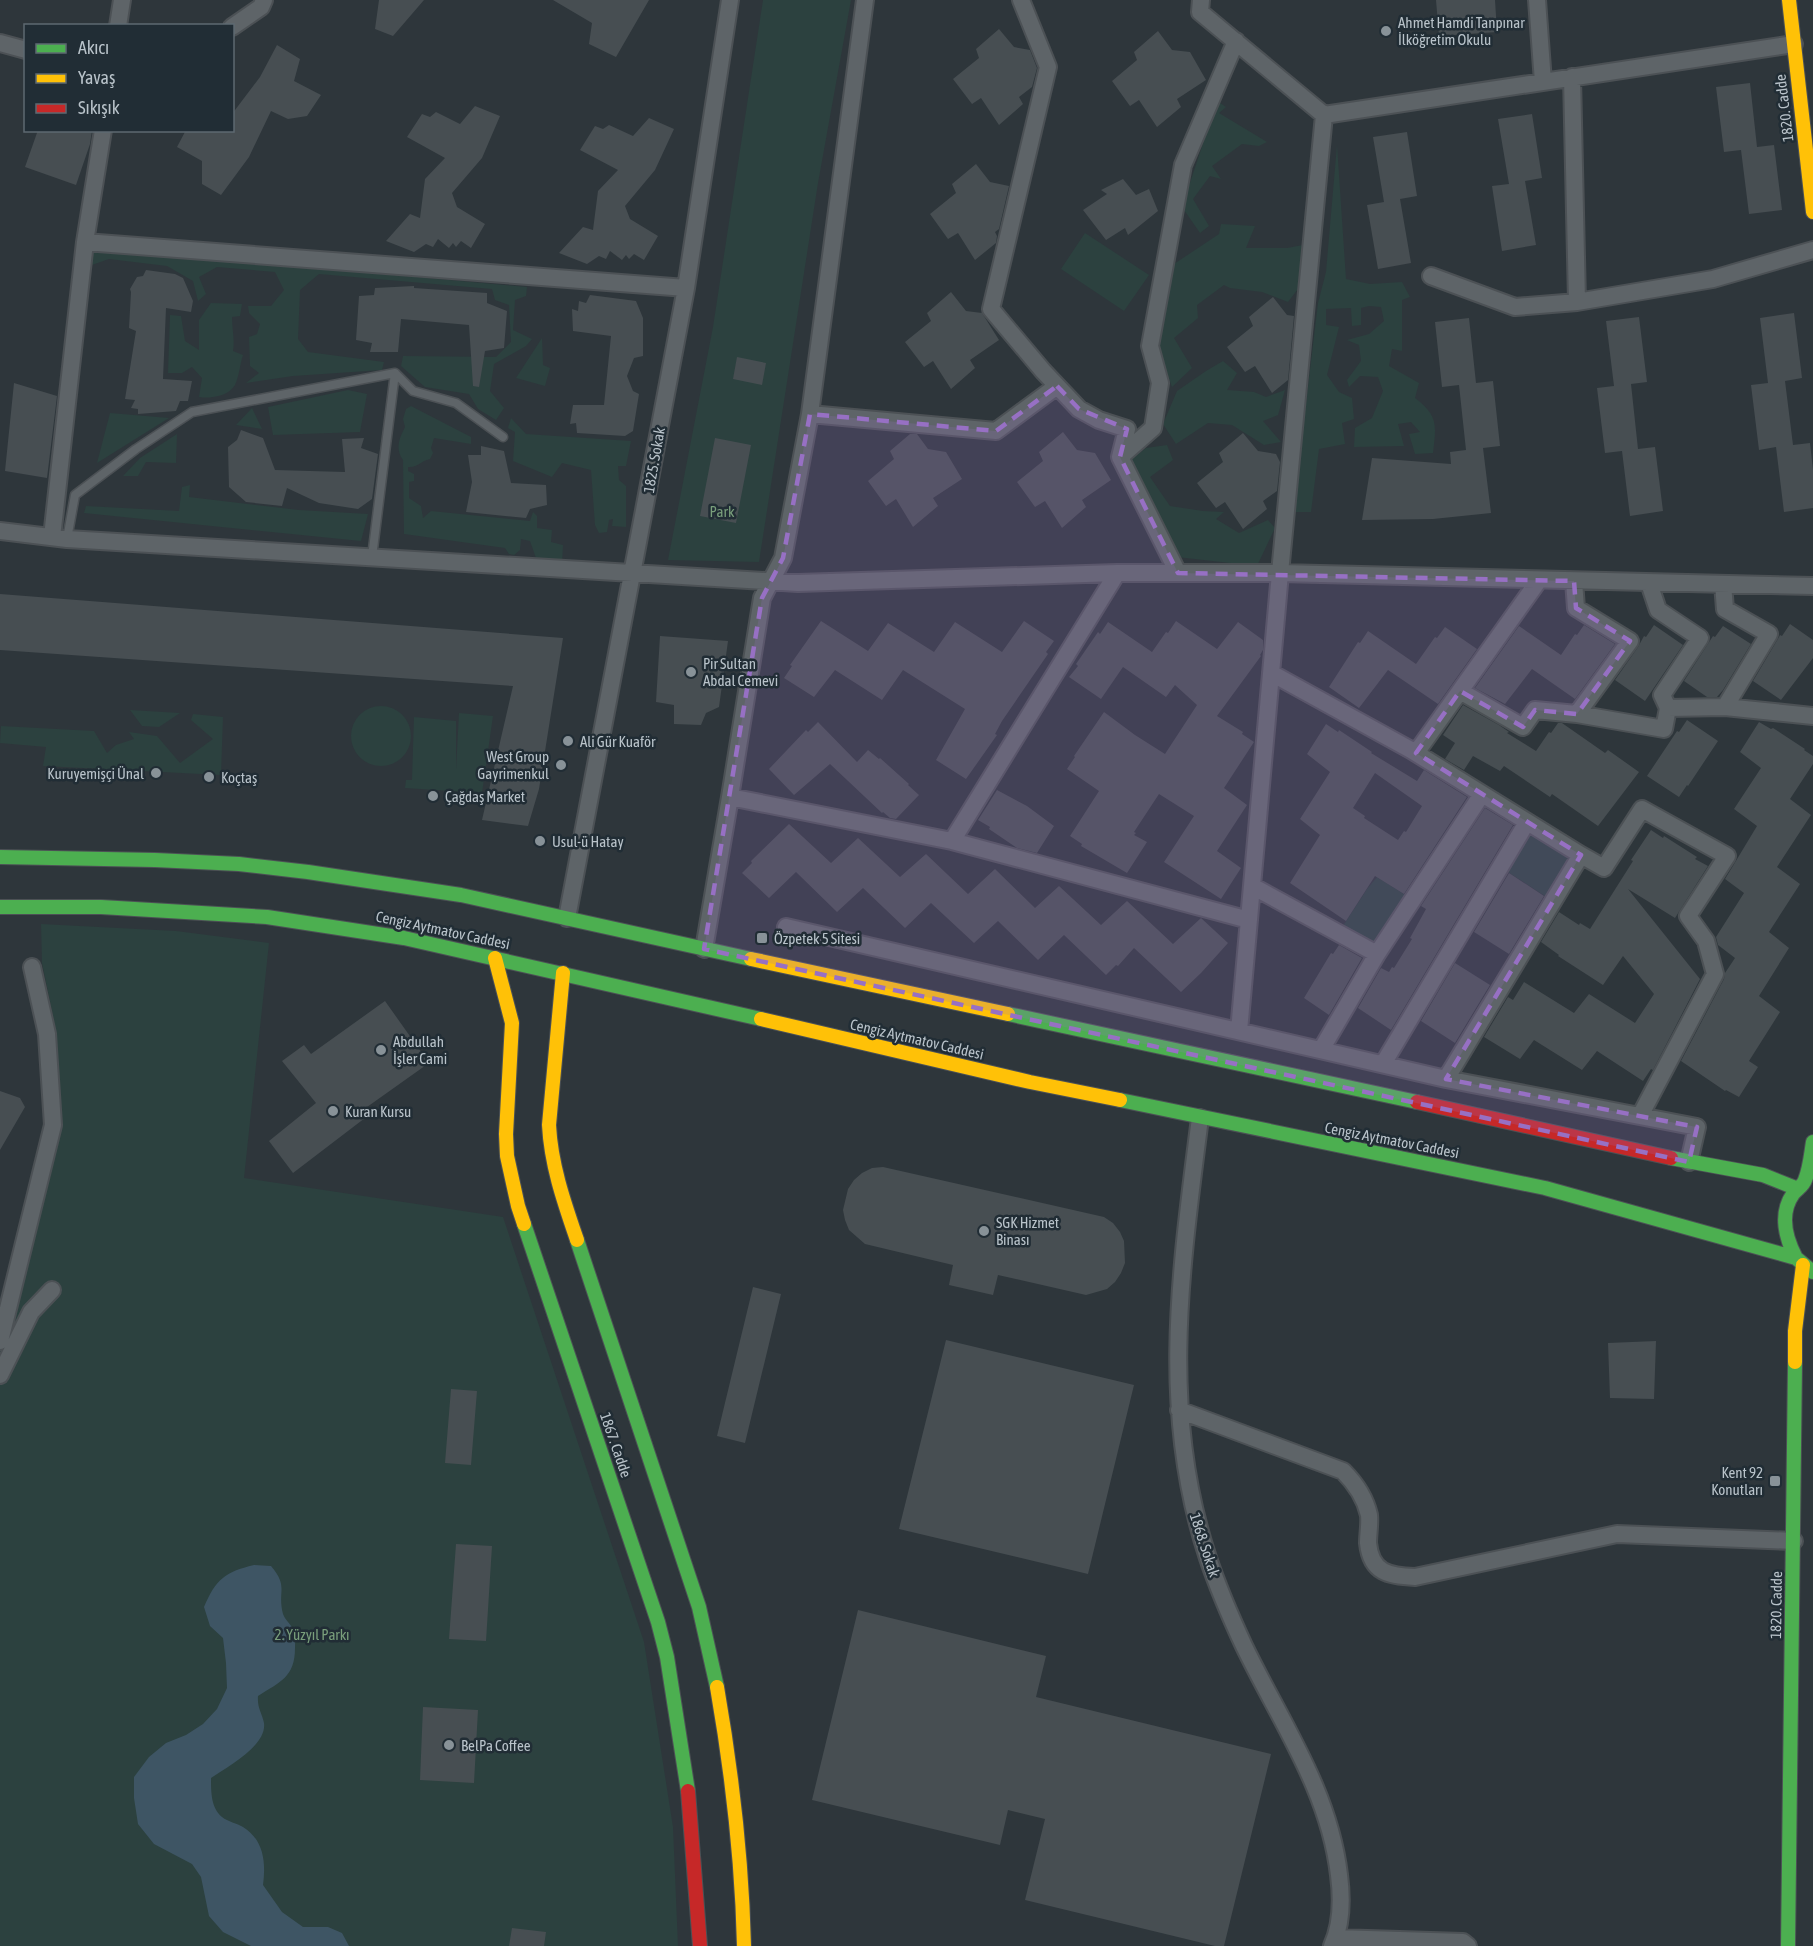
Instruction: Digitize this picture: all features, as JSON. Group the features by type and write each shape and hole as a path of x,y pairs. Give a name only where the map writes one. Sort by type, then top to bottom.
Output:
{"main road":[{"name":"1820. Cadde","path":"1788,0 1813,212"},
{"path":"0,857 239,864 461,895 1689,1162 1805,1183"},
{"name":"Cengiz Aytmatov Caddesi","path":"0,907 101,907 267,917 382,934 563,973 1030,1082 1545,1188 1804,1265"},
{"name":"1867. Cadde","path":"495,958 512,1023 506,1134 512,1181 518,1206 658,1622 667,1657 690,1801 700,1946"},
{"name":"1867. Cadde","path":"563,973 549,1125 550,1149 561,1192 709,1641 738,1817 744,1946"},
{"name":"1820. Cadde","path":"1788,1946 1795,1331 1804,1265 1787,1243 1784,1227 1786,1210 1793,1194 1805,1183 1813,1142"}],"street":[{"path":"118,24 122,0"},
{"path":"234,26 261,7 264,0"},
{"name":"1825. Sokak","path":"567,918 686,288 730,0"},
{"path":"704,949 759,609 762,598 783,558 810,414 865,0"},
{"path":"1021,0 1048,67 991,309 1078,409 1100,420 1127,429 1120,457 1178,573"},
{"path":"1201,0 1200,12 1324,115 1794,44"},
{"path":"1537,0 1543,82"},
{"path":"1120,457 1153,428 1160,383 1150,346 1183,165 1236,42"},
{"path":"0,44 24,50"},
{"path":"1572,77 1577,302"},
{"path":"1239,1031 1324,115"},
{"path":"59,538 85,242 103,132"},
{"path":"85,242 686,288"},
{"path":"1431,276 1515,307 1577,302 1713,279 1813,250"},
{"path":"810,414 996,431 1057,386"},
{"path":"0,531 59,538 798,583 1117,573 1280,573 1813,586"},
{"path":"952,841 1117,573"},
{"path":"1416,753 1539,580"},
{"path":"1575,581 1576,608 1630,641 1577,714"},
{"path":"1460,691 1523,726 1535,710 1577,714 1664,729 1668,708 1662,694 1700,639 1658,610 1649,583"},
{"path":"1723,584 1725,609 1769,634 1725,707"},
{"path":"1271,673 1416,753 1604,868 1642,809 1727,856 1688,916 1706,941 1715,974 1640,1116"},
{"path":"1668,708 1725,707 1813,716"},
{"path":"1321,1050 1377,954 1482,794"},
{"path":"730,797 952,841 1249,920"},
{"path":"1383,1064 1527,822"},
{"path":"1446,1080 1581,855"},
{"path":"1252,886 1377,954"},
{"path":"786,927 1446,1080 1697,1127 1689,1162"},
{"path":"0,1341 52,1125 47,1034 32,967"},
{"name":"1868. Sokak","path":"1200,1118 1183,1253 1177,1360 1179,1410 1186,1471 1193,1511 1209,1560 1244,1646 1302,1755 1319,1793 1329,1824 1338,1860 1341,1891 1340,1920 1334,1942"},
{"path":"0,1375 31,1312 52,1290"},
{"path":"1179,1410 1343,1471 1358,1487 1365,1502 1369,1517 1368,1543 1371,1557 1382,1572 1396,1576 1415,1577 1617,1534 1794,1541"},
{"path":"1334,1942 1462,1942 1468,1946"}],"lane":[{"path":"59,538 75,495 136,449 192,412 395,373"},
{"path":"395,373 413,391 456,403 503,437"},
{"path":"372,557 395,373"}],"highlighted area":[{"path":"1057,386 1079,409 1127,429 1120,457 1178,573 1574,581 1576,608 1630,641 1577,714 1535,710 1523,727 1460,691 1416,753 1581,855 1446,1079 1697,1127 1689,1162 704,949 762,598 783,558 810,414 996,431"}],"green space":[{"name":"Park","path":"763,0 851,0 818,183 759,562 668,560 713,327"},
{"path":"1217,101 1226,107 1219,113 1267,142 1259,146 1242,144 1212,166 1221,179 1210,176 1193,199 1209,226 1200,233 1182,207"},
{"path":"1337,145 1346,279 1370,284 1402,282 1410,297 1402,300 1402,351 1392,349 1389,366 1419,383 1415,398 1428,410 1434,422 1433,453 1415,454 1409,434 1420,432 1411,422 1398,424 1404,446 1354,447 1355,428 1372,418 1383,391 1378,377 1360,376 1349,387 1347,380 1361,361 1359,345 1347,340 1369,334 1384,321 1381,307 1361,308 1361,325 1352,326 1351,308 1326,309 1326,325 1339,327 1327,375 1339,392 1352,398 1354,419 1342,423 1345,444 1319,449 1311,512 1293,512 1318,303 1326,272"},
{"path":"1221,224 1255,226 1246,248 1287,248 1303,245 1301,285 1288,302 1262,292 1230,288 1224,285 1197,305 1198,318 1174,338 1192,368 1172,387 1158,347 1171,266 1219,234"},
{"path":"1085,233 1149,275 1124,311 1061,269"},
{"path":"91,248 527,287 526,296 515,300 513,330 532,339 526,346 494,364 490,391 504,408 496,420 478,409 469,394 425,387 401,366 403,356 496,357 511,342 509,305 495,300 492,289 319,274 300,290 298,339 308,352 384,362 382,370 293,376 246,383 259,373 250,366 249,337 257,334 260,324 249,313 248,306 271,306 284,290 275,272 217,267 199,277 206,294 198,301 193,281 167,266 109,259 89,266"},
{"path":"211,303 242,304 240,316 232,317 233,351 243,355 232,389 219,396 203,398 199,397 202,378 192,367 182,373 168,373 170,315 181,316 185,341 199,350 199,320"},
{"path":"542,338 543,365 550,368 545,386 516,378"},
{"path":"1223,361 1237,373 1227,390 1254,392 1266,397 1285,390 1278,415 1263,421 1281,442 1264,445 1232,425 1208,423 1176,444 1163,424 1177,391"},
{"path":"348,390 367,394 360,432 273,435 268,407"},
{"path":"411,406 471,437 471,444 434,438 431,448 433,453 430,459 408,467 408,471 414,474 414,481 409,482 409,498 421,506 423,518 431,511 530,521 533,512 537,516 537,528 552,530 551,542 563,545 562,565 537,561 530,541 521,539 520,550 514,555 509,554 505,548 404,534 403,460 399,452 399,444 405,427 403,419 406,409"},
{"path":"252,408 262,429 236,425"},
{"path":"110,413 169,418 97,463"},
{"path":"511,418 526,434 631,441 626,466 618,466 619,480 626,486 626,527 612,526 613,519 609,520 607,532 599,533 595,525 591,470 562,463 552,477 513,461 515,432 508,428"},
{"path":"177,434 176,463 146,462 138,476 123,476 140,458"},
{"path":"1167,445 1173,460 1150,477 1170,506 1224,512 1216,519 1239,533 1268,520 1275,528 1257,566 1177,557 1131,460 1146,448"},
{"path":"190,485 189,497 299,510 368,514 361,541 84,513 86,506 179,511 182,487"},
{"path":"381,706 398,711 406,719 411,736 406,753 398,761 381,766 364,761 356,753 351,736 356,719 364,711"},
{"path":"130,710 180,713 159,727 142,726"},
{"path":"459,713 493,716 482,793 405,788 406,780 412,780 414,717 456,721 456,770"},
{"path":"193,714 223,717 221,775 43,766 46,747 0,743 1,726 94,731 107,753 116,745 134,739 129,732 157,736 180,763 213,739 191,720"},
{"path":"1527,822 1581,855 1548,898 1500,867"},
{"path":"1377,877 1407,896 1377,954 1339,932"},
{"name":"2. Yüzyıl Parkı","path":"41,924 176,931 269,943 244,1178 503,1217 644,1642 673,1827 678,1946 0,1946 0,1315 50,1178 61,1123 56,1030 42,963"}],"water":[{"path":"254,1565 271,1566 280,1579 283,1614 295,1633 294,1658 285,1678 258,1696 264,1723 263,1732 253,1748 211,1778 212,1799 222,1817 243,1827 255,1838 264,1860 263,1885 282,1912 303,1927 328,1927 342,1933 349,1946 251,1946 223,1932 209,1916 201,1877 192,1864 154,1844 138,1824 134,1777 149,1757 166,1743 186,1735 203,1724 217,1709 227,1688 223,1638 210,1626 204,1607 217,1583 229,1574"}],"building":[{"path":"379,0 424,0 393,36 375,29"},
{"path":"553,0 649,0 616,57 589,44 592,23"},
{"path":"1436,0 1495,0 1497,32 1439,36"},
{"path":"999,29 1014,47 1030,50 1037,68 1032,87 1019,97 1023,104 999,125 981,98 972,104 953,79 979,58 976,49"},
{"path":"1158,31 1172,50 1190,52 1206,80 1177,99 1181,107 1157,127 1139,100 1130,106 1112,81 1137,60 1134,52"},
{"path":"277,45 300,59 294,81 321,95 307,116 288,119 271,111 249,157 221,195 202,184 202,161 177,147 185,132 234,132 234,111 260,77"},
{"path":"1750,83 1757,147 1774,145 1782,210 1749,214 1741,150 1724,152 1716,87"},
{"path":"475,106 500,116 482,158 452,193 457,207 485,224 471,248 461,241 456,247 453,243 449,248 438,239 433,247 426,244 414,252 386,241 410,214 420,218 425,179 445,158 407,137 422,114 430,117 436,112 460,124"},
{"path":"1532,114 1542,178 1525,181 1536,245 1502,251 1492,186 1509,184 1498,119"},
{"path":"649,118 674,129 655,170 625,206 630,219 658,236 644,260 634,254 629,259 626,255 622,260 610,251 606,259 599,256 587,264 559,253 583,227 593,230 598,191 618,170 580,150 595,126 603,129 609,125 633,136"},
{"path":"37,132 92,132 76,185 25,167"},
{"path":"1407,132 1417,196 1400,199 1411,263 1378,269 1367,205 1384,202 1373,137"},
{"path":"976,164 990,182 1009,186 999,229 995,232 996,243 975,260 958,233 948,239 930,214 956,193 952,184"},
{"path":"1123,179 1136,195 1149,189 1158,211 1128,235 1125,228 1106,240 1083,210 1107,194 1101,190"},
{"path":"146,270 175,274 183,278 193,301 191,312 166,308 163,379 192,381 188,401 180,401 176,411 138,414 138,409 131,408 135,400 125,399 136,331 129,328 130,289 137,277 143,276"},
{"path":"414,286 414,288 487,293 487,303 507,311 504,348 485,351 479,387 473,386 469,325 401,319 398,352 370,352 372,343 356,340 359,296 374,295 375,288"},
{"path":"951,292 966,311 982,313 999,340 970,360 975,368 951,389 933,361 924,367 905,342 931,321 927,313"},
{"path":"590,295 636,301 643,318 643,356 634,358 627,376 633,391 639,394 633,431 625,436 577,433 576,423 570,424 573,405 604,405 611,336 573,331 572,309 578,311 579,301 586,303"},
{"path":"1273,297 1287,315 1294,316 1288,380 1272,393 1255,366 1245,372 1227,347 1253,326 1249,317"},
{"path":"1794,313 1802,378 1785,381 1793,445 1810,443 1813,508 1784,512 1776,447 1759,450 1751,385 1768,383 1760,318"},
{"path":"1639,317 1647,382 1631,384 1638,449 1655,447 1663,511 1630,516 1622,451 1605,453 1597,388 1614,386 1606,321"},
{"path":"1469,318 1476,383 1493,381 1500,446 1483,448 1491,513 1433,519 1362,520 1372,458 1451,464 1450,452 1466,450 1459,385 1442,387 1435,322"},
{"path":"737,357 766,363 762,385 733,379"},
{"path":"14,383 57,396 47,478 5,471"},
{"path":"241,430 263,438 275,470 345,472 342,439 364,438 361,448 378,454 372,499 358,509 319,503 287,488 282,506 246,502 229,487 228,447 237,440"},
{"path":"1063,432 1077,450 1095,453 1111,480 1082,500 1086,507 1062,528 1045,501 1035,507 1017,482 1043,461 1039,452"},
{"path":"1243,433 1258,451 1276,454 1280,462 1277,491 1263,501 1267,509 1243,529 1225,502 1216,508 1197,483 1223,462 1219,453"},
{"path":"910,434 917,434 928,449 946,452 962,479 933,498 938,506 913,527 896,499 886,506 868,481 894,459 890,451"},
{"path":"715,438 751,445 736,523 700,516"},
{"path":"481,446 504,451 511,483 546,485 547,505 530,509 526,518 466,512 472,482 468,455 481,455"},
{"path":"0,594 563,638 539,789 528,826 482,820 513,686 0,650"},
{"path":"821,621 868,651 888,623 934,652 955,622 1002,652 1024,621 1054,641 1046,652 1048,654 1002,721 995,734 997,735 966,779 936,760 965,709 903,670 882,700 835,670 814,697 784,678 792,666 790,665"},
{"path":"1176,621 1217,649 1238,622 1263,640 1261,656 1217,716 1243,732 1242,734 1254,742 1224,788 1247,805 1217,851 1241,868 1221,899 1164,862 1194,816 1159,794 1134,832 1136,833 1134,835 1147,842 1127,873 1081,846 1082,844 1070,836 1099,791 1067,769 1104,712 1165,754 1197,705 1175,685 1166,697 1123,667 1101,699 1069,677 1098,632 1100,634 1108,622 1152,652"},
{"path":"1790,624 1813,640 1813,658 1781,700 1753,681 1780,635 1782,636"},
{"path":"1584,625 1615,644 1575,699 1532,669 1505,704 1475,688 1519,626 1561,655"},
{"path":"1654,625 1683,645 1645,701 1615,680"},
{"path":"1723,626 1751,644 1723,690 1717,697 1707,697 1684,681 1713,636 1715,637"},
{"path":"1445,627 1477,649 1438,704 1388,670 1359,708 1329,687 1358,642 1360,643 1368,631 1416,664"},
{"name":"Pir Sultan Abdal Cemevi","path":"660,636 728,641 719,707 706,713 701,725 674,724 674,705 656,702"},
{"path":"1463,705 1499,725 1509,732 1507,733 1536,751 1549,732 1551,733 1558,723 1562,723 1605,753 1608,750 1639,772 1598,826 1552,794 1550,797 1504,766 1500,771 1473,756 1464,770 1445,759 1455,743 1443,735"},
{"path":"1687,720 1718,741 1679,797 1647,776"},
{"path":"818,722 857,762 868,750 880,758 919,795 896,819 890,818 830,764 794,795 769,769 806,730 808,732"},
{"path":"1759,722 1773,728 1813,756 1813,764 1790,799 1811,815 1777,867 1800,884 1769,932 1789,948 1759,996 1780,1012 1749,1061 1758,1067 1739,1097 1725,1091 1681,1061 1725,973 1735,958 1718,945 1716,937 1744,893 1725,879 1757,826 1734,809 1761,768 1740,752"},
{"path":"1326,724 1338,732 1339,730 1417,781 1424,770 1467,797 1404,894 1375,876 1346,921 1290,883 1320,835 1300,819 1330,772 1307,754","holes":["1375,773 1422,806 1406,832 1404,831 1398,840 1353,808"]},
{"path":"997,790 1027,806 1054,826 1037,853 1017,848 978,820"},
{"path":"1485,808 1513,825 1391,1030 1358,1008 1381,968 1389,972 1392,967 1394,968 1412,939 1410,938 1426,909 1421,906"},
{"path":"789,824 831,863 858,838 900,877 926,854 968,894 995,869 1035,908 1059,886 1101,925 1127,901 1173,944 1201,918 1228,943 1181,992 1134,948 1118,966 1116,965 1106,975 1064,935 1038,960 998,921 974,943 931,903 905,928 863,888 837,912 796,872 769,898 742,873 752,863 751,861"},
{"path":"1651,830 1663,838 1664,836 1708,866 1675,918 1628,889 1700,979 1653,1070 1651,1069 1643,1081 1597,1051 1582,1070 1534,1040 1520,1059 1484,1037 1508,997 1513,1000 1524,982 1574,1013 1589,994 1635,1023 1654,994 1623,956 1603,985 1558,956 1541,942 1559,912 1590,929"},
{"path":"1509,873 1544,896 1509,954 1474,932"},
{"path":"1339,945 1362,958 1329,1015 1304,998 1331,953 1333,954"},
{"path":"1455,963 1490,985 1455,1043 1421,1021"},
{"path":"385,1001 429,1063 360,1112 365,1118 293,1173 269,1141 316,1103 282,1061 304,1045 311,1054"},
{"path":"0,1091 20,1098 25,1107 0,1150"},
{"path":"883,1167 1104,1217 1113,1223 1124,1241 1125,1263 1121,1273 1107,1289 1086,1295 998,1275 993,1295 949,1285 953,1265 865,1244 849,1230 843,1210 848,1189 862,1173 872,1168"},
{"path":"753,1287 781,1294 745,1443 717,1436"},
{"path":"946,1340 1134,1385 1088,1574 899,1529"},
{"path":"1656,1341 1654,1399 1610,1398 1608,1343"},
{"path":"451,1389 477,1391 471,1465 445,1463"},
{"path":"456,1544 492,1546 486,1641 449,1639"},
{"path":"858,1610 1046,1656 1036,1697 1271,1754 1224,1946 1215,1946 1025,1900 1045,1819 1008,1810 1000,1845 812,1800"},
{"name":"BelPa Coffee","path":"423,1707 478,1710 474,1783 420,1780"},
{"path":"512,1928 546,1932 544,1946 509,1946"}],"traffic: fast":[{"path":"0,857 239,864 308,872 461,895 751,959"},
{"path":"0,907 101,907 267,917 404,938 761,1019"},
{"path":"1008,1014 1417,1102"},
{"path":"1120,1100 1545,1188 1796,1258 1813,1272"},
{"path":"1796,1258 1787,1235 1786,1210 1793,1194 1805,1180 1813,1142"},
{"path":"1671,1158 1763,1175 1798,1189"},
{"path":"524,1224 658,1622 667,1657 688,1791"},
{"path":"577,1240 699,1607 717,1687"},
{"path":"1788,1946 1795,1362"}],"traffic: slow":[{"path":"1789,0 1813,212"},
{"path":"495,958 512,1023 506,1134 507,1156 524,1224"},
{"path":"751,959 1008,1014"},
{"path":"563,973 549,1125 555,1169 577,1240"},
{"path":"761,1019 1030,1082 1120,1100"},
{"path":"1795,1362 1795,1331 1803,1265"},
{"path":"717,1687 735,1816 744,1946"}],"traffic: jam":[{"path":"1417,1102 1671,1158"},
{"path":"688,1791 700,1946"}],"place":[{"name":"Ahmet Hamdi Tanpınar İlköğretim Okulu","path":"1386,31"},
{"name":"Pir Sultan Abdal Cemevi","path":"691,672"},
{"name":"Ali Gür Kuaför","path":"568,741"},
{"name":"West Group Gayrimenkul","path":"561,765"},
{"name":"Kuruyemişçi Ünal","path":"156,773"},
{"name":"Koçtaş","path":"209,777"},
{"name":"Çağdaş Market","path":"433,796"},
{"name":"Usul-ü Hatay","path":"540,841"},
{"name":"Özpetek 5 Sitesi","path":"762,938"},
{"name":"Abdullah İşler Cami","path":"381,1050"},
{"name":"Kuran Kursu","path":"333,1111"},
{"name":"SGK Hizmet Binası","path":"984,1231"},
{"name":"Kent 92 Konutları","path":"1775,1481"},
{"name":"BelPa Coffee","path":"449,1745"}]}
